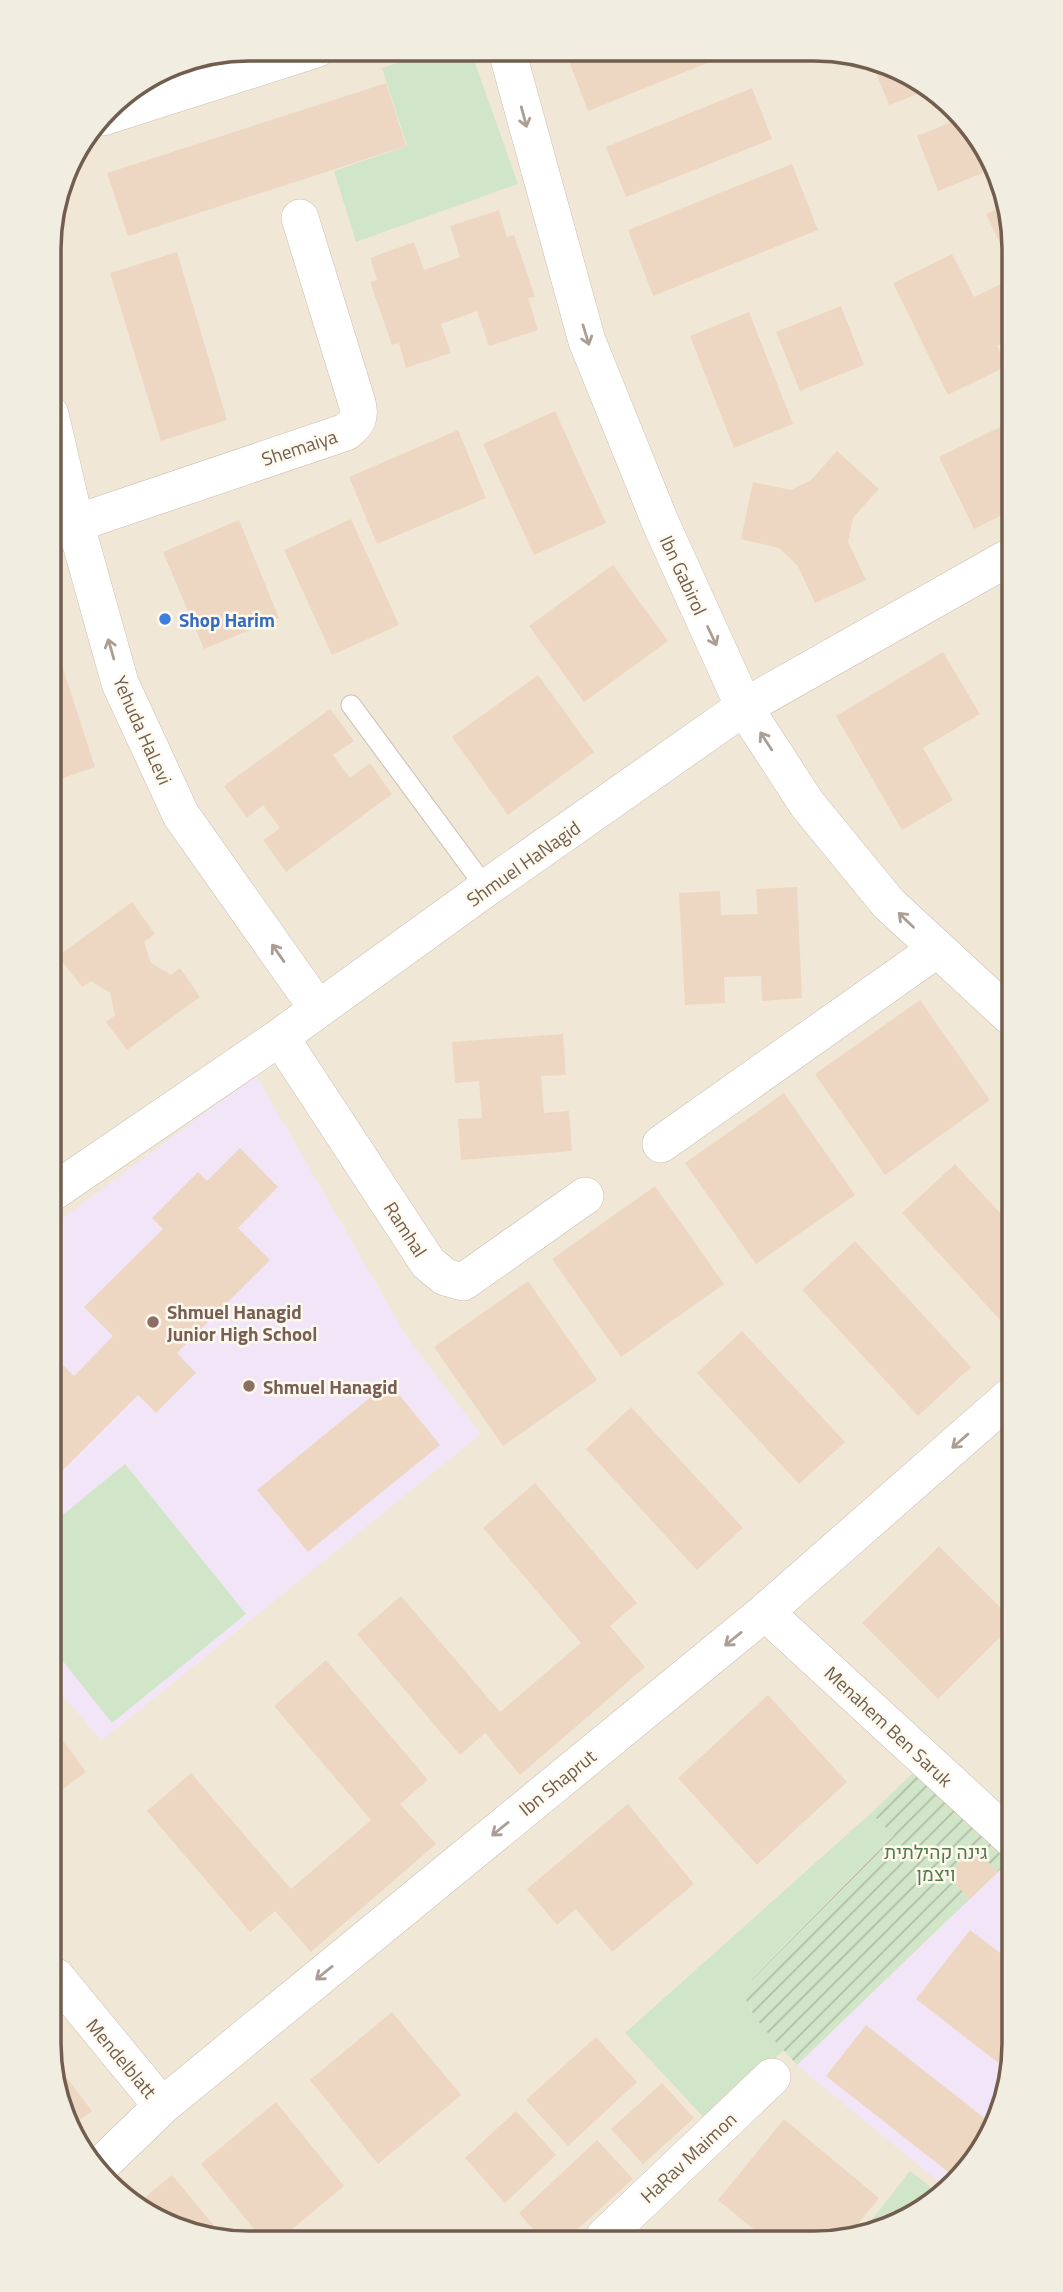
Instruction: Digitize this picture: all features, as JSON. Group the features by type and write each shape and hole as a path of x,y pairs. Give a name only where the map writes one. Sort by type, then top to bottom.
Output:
{"street":[{"path":"122,111 278,61"},
{"name":"Ibn Gabirol","path":"509,61 587,341 661,524 744,707 807,804 888,903 1002,1008"},
{"name":"Shemaiya","path":"63,527 345,432 356,424 360,414 358,403 300,218"},
{"name":"Yehuda HaLevi","path":"63,527 120,683 181,816 318,1009"},
{"name":"Shmuel HaNagid","path":"61,1186 280,1037 744,707 1002,561"},
{"path":"661,1144 937,949"},
{"name":"Ramhal","path":"280,1037 428,1263 444,1277 463,1282 584,1196"},
{"name":"Ibn Shaprut","path":"104,2162 162,2106 765,1612 1001,1404"},
{"name":"Menahem Ben Saruk","path":"765,1612 1001,1829"},
{"name":"Mendelblatt","path":"61,1984 162,2106"},
{"name":"HaRav Maimon","path":"610,2231 772,2077"}],"lane":[{"path":"351,705 486,888"}],"shaded area":[{"path":"814,61 850,65 897,81 938,108 955,125 977,155 995,201 1002,249 1001,2055 998,2079 987,2115 977,2137 955,2167 908,2206 862,2224 814,2231 249,2231 213,2227 189,2221 155,2206 116,2176 86,2137 68,2091 61,2043 62,237 68,201 76,177 93,145 116,116 155,86 189,71 225,63"},
{"name":"Shmuel Hanagid","path":"256,1075 407,1337 481,1434 101,1741 61,1693 61,1219"},
{"path":"1001,1869 1001,2055 998,2079 977,2137 947,2176 939,2182 797,2065"}],"green space":[{"path":"402,61 474,61 518,184 356,242 334,171 407,146 382,68"},
{"path":"125,1464 246,1614 112,1723 61,1659 61,1516"},
{"name":"גינה קהילתית ויצמן","path":"915,1771 1001,1852 1001,1869 797,2065 749,2007 746,1988 894,1835 871,1813"},
{"path":"871,1813 894,1834 751,1979 746,1988 750,2010 784,2050 708,2122 625,2033"},
{"path":"910,2171 932,2188 908,2206 871,2221"}],"building":[{"path":"569,61 710,61 710,62 588,111"},
{"path":"876,72 919,94 889,105"},
{"path":"386,83 406,146 128,236 107,173"},
{"path":"752,88 772,139 626,197 606,147"},
{"path":"952,122 977,155 985,172 938,191 917,136"},
{"path":"792,164 818,230 653,296 628,230"},
{"path":"997,209 1002,247 986,214"},
{"path":"499,210 507,237 514,235 535,297 528,298 538,330 489,346 477,311 441,324 451,353 406,368 399,343 392,345 370,282 377,280 370,258 414,242 424,270 460,257 450,226"},
{"path":"177,252 227,420 161,441 110,273"},
{"path":"952,254 974,297 1002,283 1002,344 997,346 1002,356 1002,368 948,395 893,283"},
{"path":"841,306 864,365 800,391 776,332"},
{"path":"749,312 793,424 734,448 690,336"},
{"path":"555,411 606,523 534,555 483,444"},
{"path":"1002,426 1002,515 974,529 939,457"},
{"path":"458,430 486,498 377,544 349,477"},
{"path":"837,451 879,489 853,518 848,542 866,580 815,603 798,566 779,548 741,539 753,482 791,490 811,480"},
{"path":"351,519 399,625 332,655 284,550"},
{"path":"239,520 279,618 204,649 163,552"},
{"path":"613,565 668,641 584,702 529,626"},
{"path":"943,652 980,714 923,748 953,800 902,830 836,716"},
{"path":"62,665 95,767 62,778"},
{"path":"538,675 594,752 508,815 452,737"},
{"path":"330,709 354,741 333,755 350,778 370,763 392,794 286,872 263,840 280,828 263,805 247,818 224,786"},
{"path":"797,887 802,998 762,1001 761,976 724,977 725,1003 685,1005 679,893 720,891 721,915 758,914 756,889"},
{"path":"132,902 155,934 144,942 151,963 171,975 180,968 200,997 127,1050 106,1022 115,1015 110,993 91,981 82,987 62,961 62,953"},
{"path":"920,1000 990,1100 885,1175 815,1074"},
{"path":"563,1034 566,1075 541,1076 544,1113 569,1111 572,1151 461,1160 458,1119 482,1118 479,1081 455,1083 452,1042"},
{"path":"784,1093 855,1195 756,1264 685,1163"},
{"name":"Shmuel Hanagid Junior High School","path":"240,1148 278,1187 238,1228 270,1260 177,1353 196,1373 156,1413 138,1395 61,1472 61,1363 74,1376 113,1336 84,1307 163,1229 152,1218 198,1172 207,1181"},
{"path":"955,1164 1001,1215 1001,1322 902,1213"},
{"path":"655,1186 724,1284 621,1357 552,1259"},
{"path":"855,1241 971,1367 918,1416 802,1290"},
{"path":"528,1281 597,1380 503,1446 434,1347"},
{"path":"742,1331 845,1442 799,1484 697,1373"},
{"path":"389,1382 440,1445 308,1552 257,1490"},
{"path":"631,1407 743,1528 697,1570 586,1449"},
{"path":"535,1483 637,1603 610,1626 645,1667 520,1775 485,1733 460,1755 357,1634 401,1596 500,1712 581,1643 483,1528"},
{"path":"939,1546 1001,1608 1001,1636 938,1699 862,1623"},
{"path":"326,1660 428,1780 400,1804 436,1844 311,1952 275,1911 250,1932 147,1811 191,1773 291,1889 371,1820 274,1706"},
{"path":"768,1695 847,1782 757,1865 678,1778"},
{"path":"61,1738 86,1772 61,1790"},
{"path":"628,1804 694,1884 612,1952 576,1909 557,1925 527,1889"},
{"path":"974,1848 998,1872 970,1899 947,1876"},
{"path":"970,1930 1001,1954 1000,2064 916,1999"},
{"path":"392,2012 461,2095 378,2164 310,2080"},
{"path":"866,2025 985,2119 977,2137 950,2173 826,2076"},
{"path":"596,2037 637,2082 568,2146 526,2100"},
{"path":"65,2074 92,2111 79,2121"},
{"path":"662,2083 694,2118 643,2164 611,2129"},
{"path":"276,2102 344,2186 290,2231 255,2231 201,2164"},
{"path":"516,2111 556,2155 505,2203 465,2158"},
{"path":"784,2119 879,2198 857,2225 814,2231 756,2231 718,2200"},
{"path":"597,2140 633,2179 576,2231 535,2231 519,2213"},
{"path":"172,2175 215,2227 189,2221 144,2198"}],"place":[{"name":"Shop Harim","path":"165,619"},
{"name":"Shmuel Hanagid Junior High School","path":"153,1322"},
{"name":"Shmuel Hanagid","path":"249,1386"}]}
